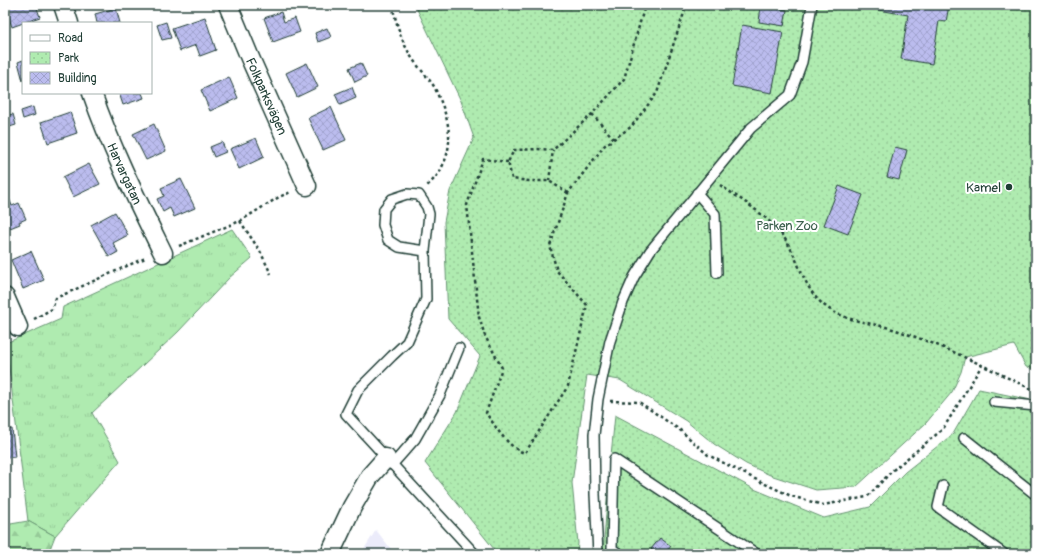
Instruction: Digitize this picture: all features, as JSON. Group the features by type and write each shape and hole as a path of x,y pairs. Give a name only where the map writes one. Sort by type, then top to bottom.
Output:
{"street":[{"path":"63,5 69,22"},
{"name":"Folkparksvägen","path":"228,5 307,186"},
{"name":"Harvargatan","path":"92,94 117,157 163,252"},
{"path":"5,297 18,327"},
{"path":"330,554 352,507 366,482 370,476 389,461"}],"lane":[{"path":"598,554 594,435 598,399 610,341 623,302 634,278 650,252 751,128 790,95 802,62 812,5"},
{"path":"698,193 715,214 717,273"},
{"path":"425,251 400,247 388,240 383,225 384,209 392,199 407,194 418,196 428,207 429,214 425,251 426,299 407,342 358,390 346,414 475,554"},
{"path":"389,461 415,439 440,395 459,348"},
{"path":"994,402 1036,406"},
{"path":"964,438 1036,495"},
{"path":"615,552 614,459 757,554"},
{"path":"943,486 938,507 1004,554"}],"path":[{"path":"392,5 400,33 407,50 435,90 445,112 450,136 449,147 438,175 418,196"},
{"path":"549,181 552,150 592,114 624,79 646,5"},
{"path":"508,162 483,158 467,205 479,317 485,336 502,368 486,413 500,433 518,451 525,453 568,386 587,305 557,271 550,246 568,193 606,145 631,127 657,93 684,13 685,5"},
{"path":"592,114 614,139"},
{"path":"552,150 514,150 508,162 512,179 549,181 568,193"},
{"path":"710,178 768,220 780,232 788,244 811,291 825,306 842,316 896,330 965,357 1036,390"},
{"path":"18,327 52,309 56,298 138,261 240,221 279,197 307,186"},
{"path":"240,221 260,251 272,274"},
{"path":"597,407 608,401 639,402 680,430 708,455 791,496 822,505 867,497 893,470 943,429 982,365"}],"shaded area":[{"path":"376,530 395,554 361,554"}],"green space":[{"name":"Parken Zoo","path":"415,5 1036,5 1036,369 1026,367 1014,345 965,357 961,372 952,392 926,423 856,487 816,490 770,475 746,464 714,444 686,421 620,380 587,375 572,483 578,543 577,554 498,554 425,463 457,412 480,356 448,319 444,222 450,191 474,138 461,101"},
{"path":"232,229 252,258 229,278 178,332 92,413 120,461 55,536 28,521 6,343 61,319 63,307"},
{"path":"979,389 1036,401 1036,554 603,554 615,415 754,489 824,518 870,507 905,472 953,434"},
{"path":"28,521 55,536 48,554 5,554 5,525"}],"building":[{"path":"36,5 40,17 22,22 22,23 12,27 5,6"},
{"path":"855,5 949,5 946,22 939,21 932,64 901,59 908,15"},
{"path":"761,6 787,10 784,26 759,22"},
{"path":"116,8 120,22 97,22 95,14"},
{"path":"281,12 284,22 295,18 300,32 273,42 264,18"},
{"path":"205,17 216,50 200,56 196,45 180,51 172,28"},
{"path":"166,22 171,38 162,40 157,25"},
{"path":"742,25 783,32 772,93 732,86"},
{"path":"327,28 331,37 318,42 315,33"},
{"path":"22,60 22,77 18,62"},
{"path":"307,63 318,87 297,97 286,73"},
{"path":"361,63 367,76 355,82 349,68"},
{"path":"229,77 238,98 210,111 201,90"},
{"path":"352,87 356,98 340,105 335,94"},
{"path":"119,94 142,94 144,98 123,105"},
{"path":"33,107 35,115 23,119 21,111"},
{"path":"331,107 346,140 323,150 308,118"},
{"path":"70,112 77,133 48,143 41,122"},
{"path":"13,114 16,125 6,128 5,116"},
{"path":"154,124 166,151 146,160 133,134"},
{"path":"256,138 264,157 239,169 230,149"},
{"path":"222,142 226,152 214,157 210,147"},
{"path":"895,147 907,150 899,180 887,177"},
{"path":"89,164 100,184 73,197 63,177"},
{"path":"181,179 195,208 174,217 170,208 163,212 157,199 164,196 161,188"},
{"path":"839,186 863,195 848,234 824,225"},
{"path":"5,193 7,193 12,206 19,203 26,219 19,222 20,224 5,230"},
{"path":"115,212 128,235 113,243 118,252 109,257 91,225"},
{"path":"31,251 44,280 23,289 11,260"},
{"path":"12,429 15,457 5,458 5,430"},
{"path":"660,538 671,546 665,554 657,554 651,549"}],"place":[{"name":"Kamel","path":"1009,187"}]}
